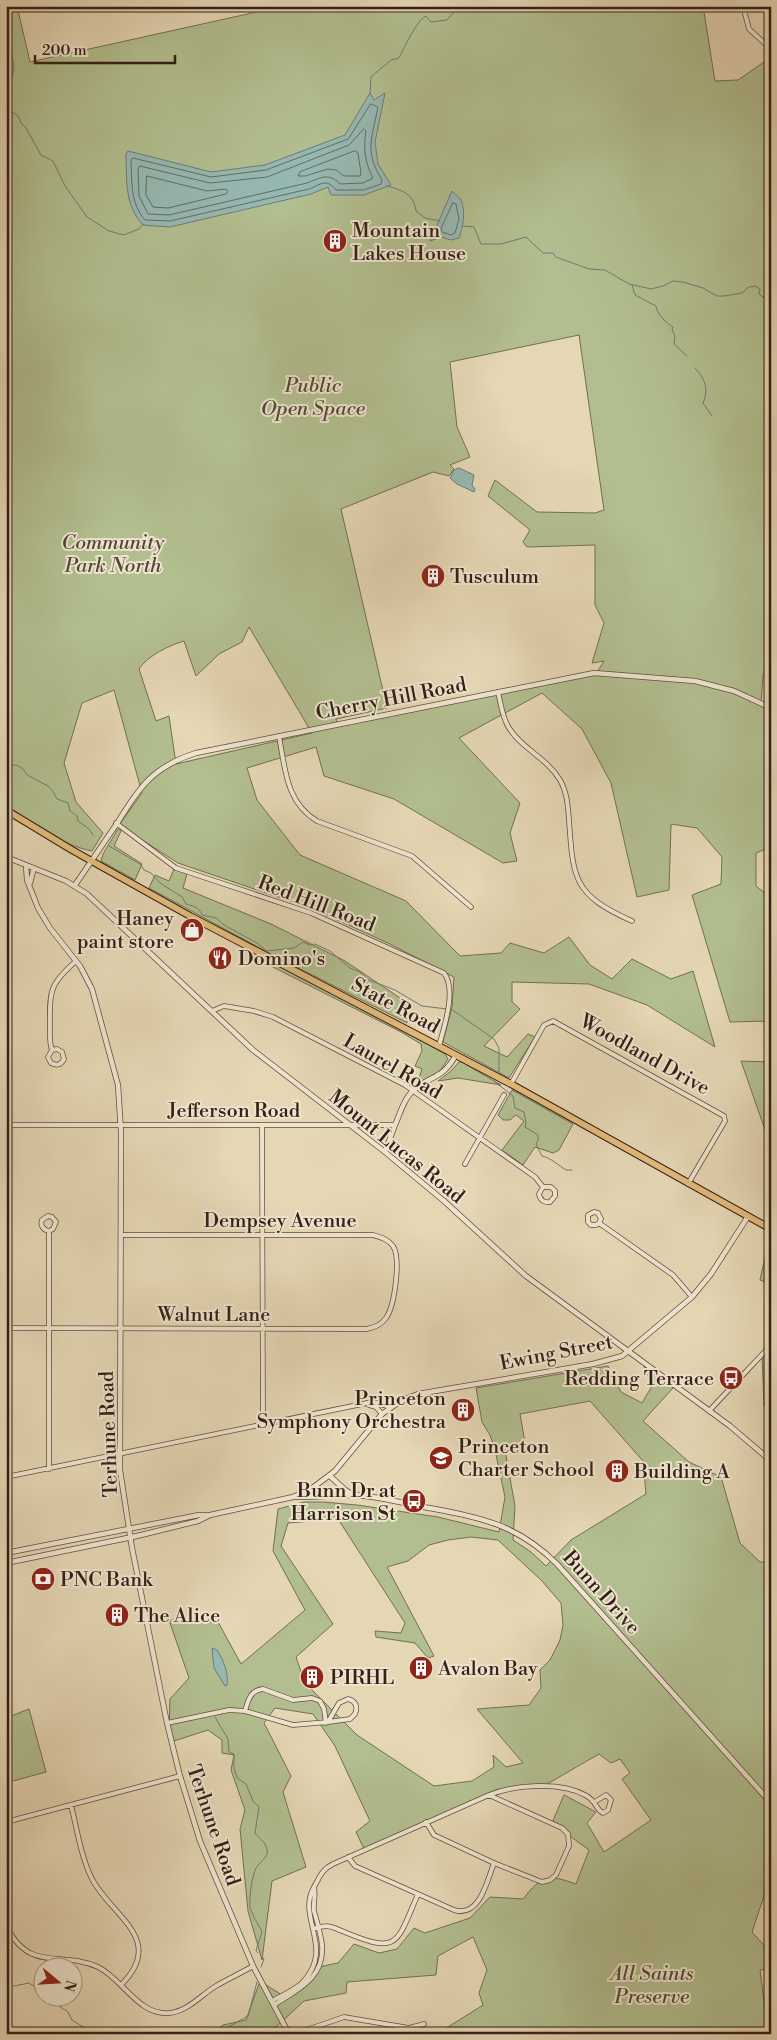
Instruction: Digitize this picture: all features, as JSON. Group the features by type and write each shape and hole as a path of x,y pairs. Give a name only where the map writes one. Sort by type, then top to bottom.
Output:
{"highway":[{"name":"State Road","path":"6,810 64,846 190,916 510,1084 747,1218 771,1229"}],"street":[{"path":"743,6 749,29 771,49"},
{"name":"Cherry Hill Road","path":"75,885 93,861 131,798 144,783 174,761 196,753 582,675 604,673 696,681 734,692 771,708"},
{"path":"498,692 503,716 508,727 518,740 548,764 563,787 568,803 572,861 580,885 591,898 603,907 632,921"},
{"path":"279,736 290,788 296,802 305,813 317,821 412,856 471,907"},
{"name":"Red Hill Road","path":"116,823 176,868 311,913 444,973 448,982 449,1007 439,1046"},
{"name":"Mount Lucas Road","path":"6,858 75,885 87,894 253,1050 385,1152 444,1201 526,1276 742,1435 771,1461"},
{"name":"Terhune Road","path":"26,865 26,874 38,908 76,961 92,989 119,1093 121,1480 167,1723 180,1776 205,1855 253,1966 289,2034"},
{"path":"30,887 34,868"},
{"path":"52,1050 60,1050 64,1054 61,1064 56,1065 50,1062 49,1054 52,1050 50,1042 51,992 61,974 76,961"},
{"name":"Laurel Road","path":"212,1011 224,1006 264,1014 413,1090 535,1177 543,1187"},
{"name":"Woodland Drive","path":"510,1084 544,1025 550,1021 557,1022 724,1116 725,1121 688,1184"},
{"path":"385,1152 395,1125 413,1090 440,1075 447,1069 456,1055"},
{"path":"465,1164 504,1095"},
{"name":"Jefferson Road","path":"6,1125 395,1125"},
{"path":"262,1125 262,1425"},
{"name":"Laurel Road","path":"543,1187 551,1187 555,1191 554,1198 550,1202 540,1199 540,1191 543,1187"},
{"name":"Ewing Street","path":"293,1497 319,1485 330,1476 382,1414 408,1398 429,1391 594,1364 613,1359 628,1352 692,1297 711,1274 747,1218"},
{"path":"600,1223 673,1275 692,1297"},
{"path":"49,1231 49,1469"},
{"name":"Dempsey Avenue","path":"121,1234 373,1235 390,1243 396,1253 397,1264 394,1287"},
{"name":"Walnut Lane","path":"6,1328 372,1328 383,1322 390,1312 394,1287"},
{"path":"771,1335 771,1340"},
{"path":"709,1411 771,1345"},
{"path":"6,1476 49,1469 376,1402 391,1407"},
{"path":"364,1405 376,1407 382,1414"},
{"name":"Bunn Drive","path":"330,1476 344,1490 355,1495"},
{"name":"Bunn Drive","path":"293,1497 355,1495 483,1519 512,1530 535,1545 563,1571 771,1803"},
{"path":"6,1553 129,1528 199,1515 210,1515 293,1497"},
{"path":"6,1563 131,1538 198,1521 210,1515"},
{"path":"245,1711 250,1696 257,1690 263,1689 293,1700 312,1698 320,1702 324,1709 327,1723"},
{"path":"167,1723 222,1711 245,1711 293,1726 327,1723 353,1717 357,1708 354,1702 348,1699 341,1700 327,1723"},
{"path":"6,1822 180,1776"},
{"path":"273,2003 299,1985 312,1969 317,1950 309,1899 311,1891 324,1869 489,1795 516,1788 565,1788 583,1794 596,1802 603,1813 608,1810 611,1801 606,1795 596,1802"},
{"path":"426,1822 434,1835 538,1882 546,1882 556,1875 570,1842 568,1834 562,1828 489,1795"},
{"path":"71,1806 92,1879 105,1899 132,1927 137,1940 137,1961 130,1975 121,1985"},
{"path":"348,1857 355,1866 454,1910 467,1911 478,1902 494,1863"},
{"path":"273,2003 301,1988 316,1974 322,1952 314,1903 314,1888"},
{"path":"313,1929 327,1925 366,1940 382,1944 391,1943 400,1935 418,1894"},
{"path":"6,1925 19,1944 32,1954 48,1959 89,1964 105,1971 148,2009 168,2013 188,2007 216,1986 253,1966"},
{"path":"295,2034 344,2017 409,2028 424,2024"}],"green space":[{"path":"6,6 17,6 30,62 284,6 703,6 715,81 738,80 767,60 771,63 771,131 767,152 771,153 771,670 763,675 761,704 771,709 771,750 766,821 771,826 771,847 756,853 756,886 771,898 771,933 766,937 771,1021 730,1022 692,895 721,884 722,857 697,828 671,824 669,890 637,897 611,783 582,729 542,693 459,738 520,803 510,833 517,861 503,863 394,799 324,776 316,747 247,768 257,800 300,855 406,901 460,956 501,953 510,943 544,953 569,937 590,965 612,979 632,959 671,979 693,971 715,1047 647,1005 589,984 512,982 512,1002 520,1009 484,1046 507,1057 528,1034 535,1037 509,1078 443,1042 452,1007 454,977 390,944 313,909 178,863 119,825 142,793 114,690 82,703 64,763 76,802 103,833 92,851 58,839 6,806","holes":["579,335 604,510 595,513 537,512 495,480 488,496 530,530 523,542 527,547 595,545 595,605 604,623 592,663 604,661 596,674 338,724 336,719 387,708 341,509 433,472 449,476 454,469 450,465 470,457 457,427 450,362","249,627 312,733 176,764 169,716 156,721 139,669 147,660 159,652 184,641 196,676 219,654 242,642"]},
{"path":"118,829 121,831 114,846 142,864 135,880 101,861 103,854"},
{"path":"174,869 187,874 183,888 271,924 345,961 406,1002 407,1023 267,952 149,888 155,875 169,881"},
{"path":"268,961 403,1030 445,1054 448,1059 440,1071 420,1082 419,1078 422,1069 415,1066 422,1051 421,1044 267,964"},
{"path":"741,1061 771,1062 771,1147"},
{"path":"459,1062 501,1085 458,1078 438,1081"},
{"path":"512,1090 573,1124 559,1150 553,1153 535,1147 523,1165 502,1150 524,1121 516,1115 510,1120 503,1120 498,1115"},
{"path":"769,1240 771,1240 771,1284 760,1280"},
{"path":"769,1348 771,1406 764,1406 762,1355"},
{"name":"All Saints Preserve","path":"608,1366 621,1392 642,1403 652,1386 644,1366 673,1388 643,1421 689,1462 721,1477 740,1543 760,1562 771,1562 771,1891 766,1890 752,1932 771,1953 771,1969 760,1970 765,2009 771,2011 771,2034 437,2034 483,2005 479,1993 487,1970 473,1937 438,1956 436,1975 347,1982 346,1993 304,2001 276,2027 260,2034 212,2034 223,2025 246,2020 260,1981 285,1997 314,1968 338,1963 354,1944 379,1953 397,1949 414,1928 425,1933 470,1918 490,1897 523,1899 535,1885 552,1878 576,1884 589,1850 552,1823 564,1795 596,1812 587,1823 604,1852 651,1820 622,1779 630,1773 620,1759 611,1763 599,1754 542,1787 510,1788 364,1849 356,1832 370,1821 335,1746 313,1714 275,1708 264,1723 291,1776 283,1792 306,1867 272,1881 262,1960 248,1911 240,1829 245,1810 231,1770 234,1755 222,1753 222,1740 208,1730 171,1742 169,1728 170,1699 189,1678 169,1620 218,1622 241,1664 305,1610 273,1551 278,1509 304,1502 357,1505 438,1517 499,1532 505,1497 495,1450 490,1435 482,1422 476,1388","holes":["590,1401 643,1461 646,1494 571,1540 546,1566 531,1552 513,1540 515,1506 505,1450 525,1443 520,1414","338,1519 405,1623 401,1633 375,1631 376,1637 415,1643 428,1658 434,1656 387,1567 408,1561 429,1545 471,1537 498,1540 542,1581 561,1603 563,1625 560,1640 550,1660 540,1670 541,1688 529,1705 477,1709 523,1763 506,1767 493,1755 494,1767 472,1781 434,1786 357,1735 305,1683 296,1657 333,1624 281,1546 288,1523"]},
{"path":"29,1709 46,1772 6,1783 6,1718"}],"water":[{"path":"370,93 374,100 385,93 375,142 378,164 391,185 364,195 331,195 328,187 311,194 170,227 143,225 132,209 127,182 126,154 128,151 211,172 265,165 345,135"},
{"path":"452,191 461,200 464,214 459,238 451,240 441,237 430,241"},
{"path":"459,468 474,475 472,485 475,489 474,492 457,484 450,478 454,470"},
{"path":"212,1648 217,1650 225,1667 227,1685 225,1686 214,1668"}],"waterway":[{"path":"370,94 371,77 391,60 399,58 422,19 426,16 431,22 447,20 453,13 454,6"},
{"path":"6,41 11,44 14,70 6,101"},
{"path":"6,105 8,109 18,116 41,155 53,161 65,186 87,217 109,231 124,235 139,229 143,224"},
{"path":"6,135 12,133 11,112"},
{"path":"387,186 398,189 410,197 413,200 416,211 425,218 440,221"},
{"path":"463,226 474,227 481,244 501,244 526,237 543,253 553,253 556,257 589,269 605,270 629,284 651,289 673,281 703,288 717,296 742,293 749,287 755,286 760,289 759,294 763,297 771,295"},
{"path":"632,285 635,295 656,306 662,318 673,327 674,344 687,356"},
{"path":"695,368 705,384 706,393 703,403 712,416"},
{"path":"6,763 18,766 27,775 48,786 57,799 68,803 70,811 77,816 78,821 89,829 93,835"},
{"path":"109,846 140,864 144,870 151,873 160,883 182,897 186,904 193,906 202,915 216,918 224,925 257,943 267,951 294,948 303,942 310,945 315,944 330,951 350,968 360,972 369,980 395,990 422,1006 447,1009"},
{"path":"451,1009 494,1039 499,1048 499,1074"},
{"path":"495,1082 513,1096 515,1108 524,1112 525,1127 538,1135 536,1144 542,1156 566,1170 572,1170"},
{"path":"215,1717 228,1739 229,1752 234,1754 234,1768 237,1778 246,1784 253,1801 259,1807 255,1833 267,1849 265,1857 256,1868 250,1893 251,1910 262,1932 256,1950 258,1953"},
{"path":"261,1967 264,1959 262,1957"},
{"path":"216,2034 248,2016 257,1982"},
{"path":"6,1985 14,1986 29,1983 32,1985"},
{"path":"62,2008 68,2012 72,2020 94,2034"}],"place":[{"name":"Mountain Lakes House","path":"335,241"},
{"name":"Tusculum","path":"433,576"},
{"name":"Haney paint store","path":"192,930"},
{"name":"Domino's","path":"220,958"},
{"name":"Redding Terrace","path":"731,1378"},
{"name":"Princeton Symphony Orchestra","path":"463,1410"},
{"name":"Princeton Charter School","path":"441,1458"},
{"name":"Building A","path":"617,1471"},
{"name":"Bunn Dr at Harrison St","path":"414,1501"},
{"name":"PNC Bank","path":"43,1579"},
{"name":"The Alice","path":"117,1615"},
{"name":"Avalon Bay","path":"421,1668"},
{"name":"PIRHL","path":"312,1677"}],"park label":[{"name":"Public Open Space","path":"313,396"},
{"name":"Community Park North","path":"113,554"}]}
